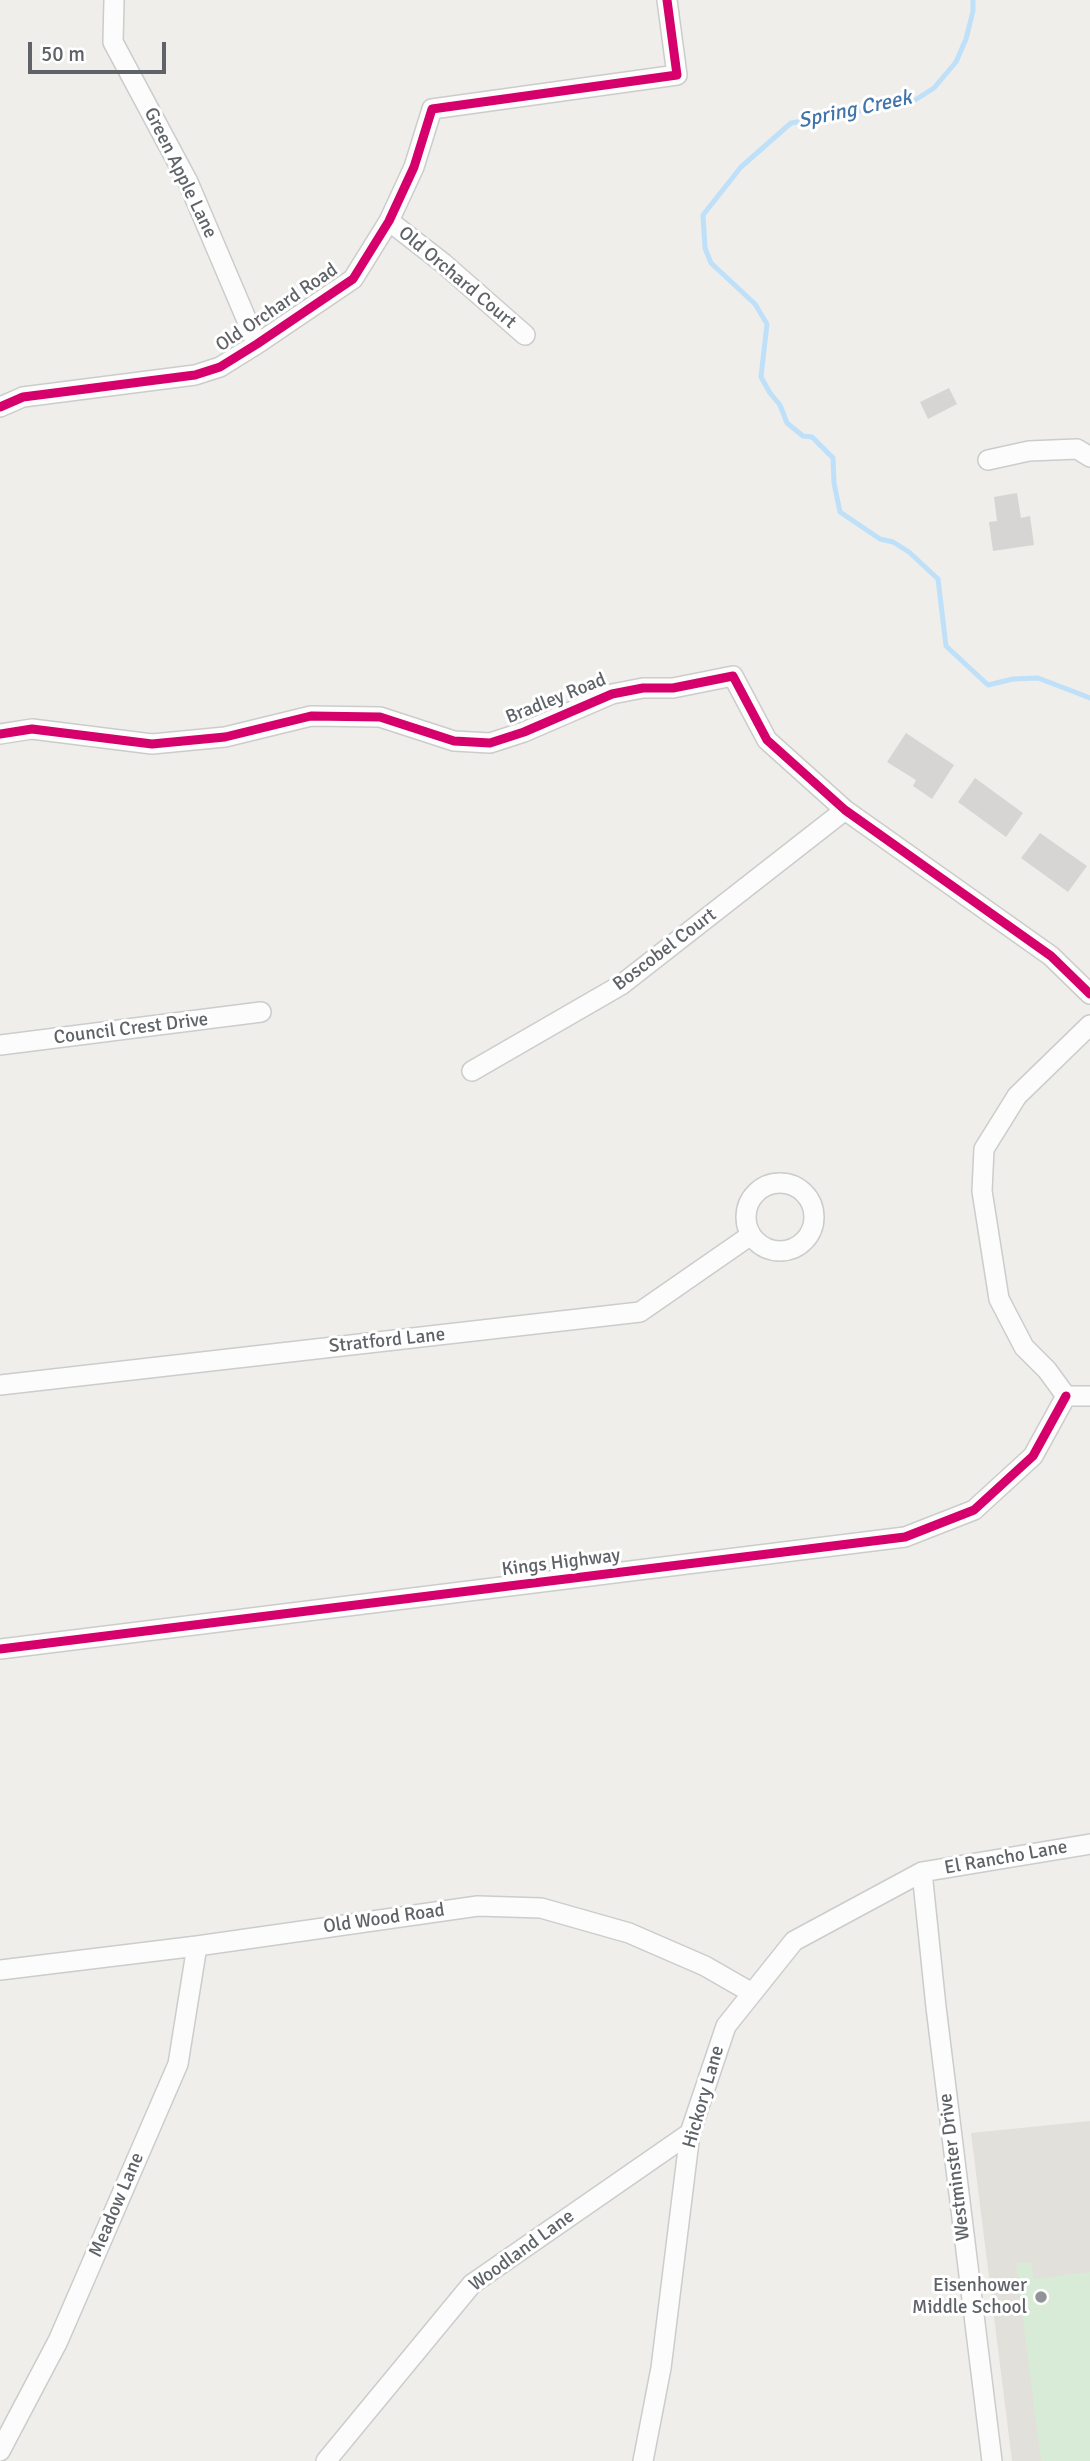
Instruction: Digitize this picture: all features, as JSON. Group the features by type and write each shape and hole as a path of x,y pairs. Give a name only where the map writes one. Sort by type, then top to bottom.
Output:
{"street":[{"name":"Green Apple Lane","path":"114,0 113,42 188,182 257,344"},
{"name":"Old Orchard Road","path":"0,407 23,397 195,375 220,367 353,279 388,222 414,167 432,109 677,75 667,0"},
{"name":"Old Orchard Court","path":"388,222 443,263 525,335"},
{"path":"988,460 1029,451 1077,449 1090,457"},
{"name":"Bradley Road","path":"0,734 32,729 152,744 225,737 311,716 380,717 454,741 490,743 524,732 612,694 643,688 673,688 733,676 767,740 845,810 1051,956 1090,994"},
{"name":"Boscobel Court","path":"472,1071 621,985 845,810"},
{"name":"Council Crest Drive","path":"0,1045 261,1012"},
{"path":"1090,1025 1017,1096 984,1149 982,1191 999,1299 1024,1347 1048,1370 1066,1396 1090,1396"},
{"name":"Stratford Lane","path":"0,1385 640,1312 751,1235"},
{"name":"Kings Highway","path":"0,1649 905,1537 974,1510 1033,1456 1066,1396"},
{"name":"El Rancho Lane","path":"922,1872 1090,1844"},
{"name":"Hickory Lane","path":"643,2461 661,2368 690,2133 726,2026 794,1941 922,1872"},
{"name":"Westminster Drive","path":"922,1872 992,2461"},
{"name":"Old Wood Road","path":"0,1970 197,1946 478,1906 541,1908 629,1933 705,1966 752,1993"},
{"name":"Meadow Lane","path":"0,2451 58,2341 177,2064 197,1946"},
{"name":"Woodland Lane","path":"326,2461 472,2284 690,2133"}],"shaded area":[{"name":"Eisenhower Middle School","path":"1090,2121 1090,2461 1012,2461 971,2133"}],"green space":[{"path":"1031,2262 1034,2279 1090,2272 1090,2461 1041,2461 1016,2263"}],"building":[{"path":"949,388 957,404 928,419 920,402"},
{"path":"1017,493 1021,518 1030,516 1034,545 993,551 989,522 997,521 994,497"},
{"path":"906,733 954,765 932,799 913,786 916,780 887,762"},
{"path":"975,778 1023,813 1006,837 958,802"},
{"path":"1040,833 1087,866 1068,892 1021,858"}],"waterway":[{"name":"Spring Creek","path":"973,0 966,39 956,62 934,88 912,102 791,123 741,167 703,215 705,248 711,263 755,304 767,324 761,377 780,405 787,423 803,436 812,437 833,458 834,483 840,512 880,539 893,542 909,552 938,579 946,646 988,685 1013,679 1038,678 1090,698"}],"cycle path":[{"path":"0,407 23,397 195,375 220,367 353,279 389,221 414,167 432,109 677,75 667,0"},
{"path":"0,734 32,729 152,744 225,737 311,716 380,717 454,741 490,743 524,732 612,694 643,688 673,688 733,676 767,740 845,810 1051,956 1090,994"},
{"path":"0,1649 905,1537 974,1510 1033,1456 1066,1396"}],"place":[{"name":"Eisenhower Middle School","path":"1041,2297"}]}
